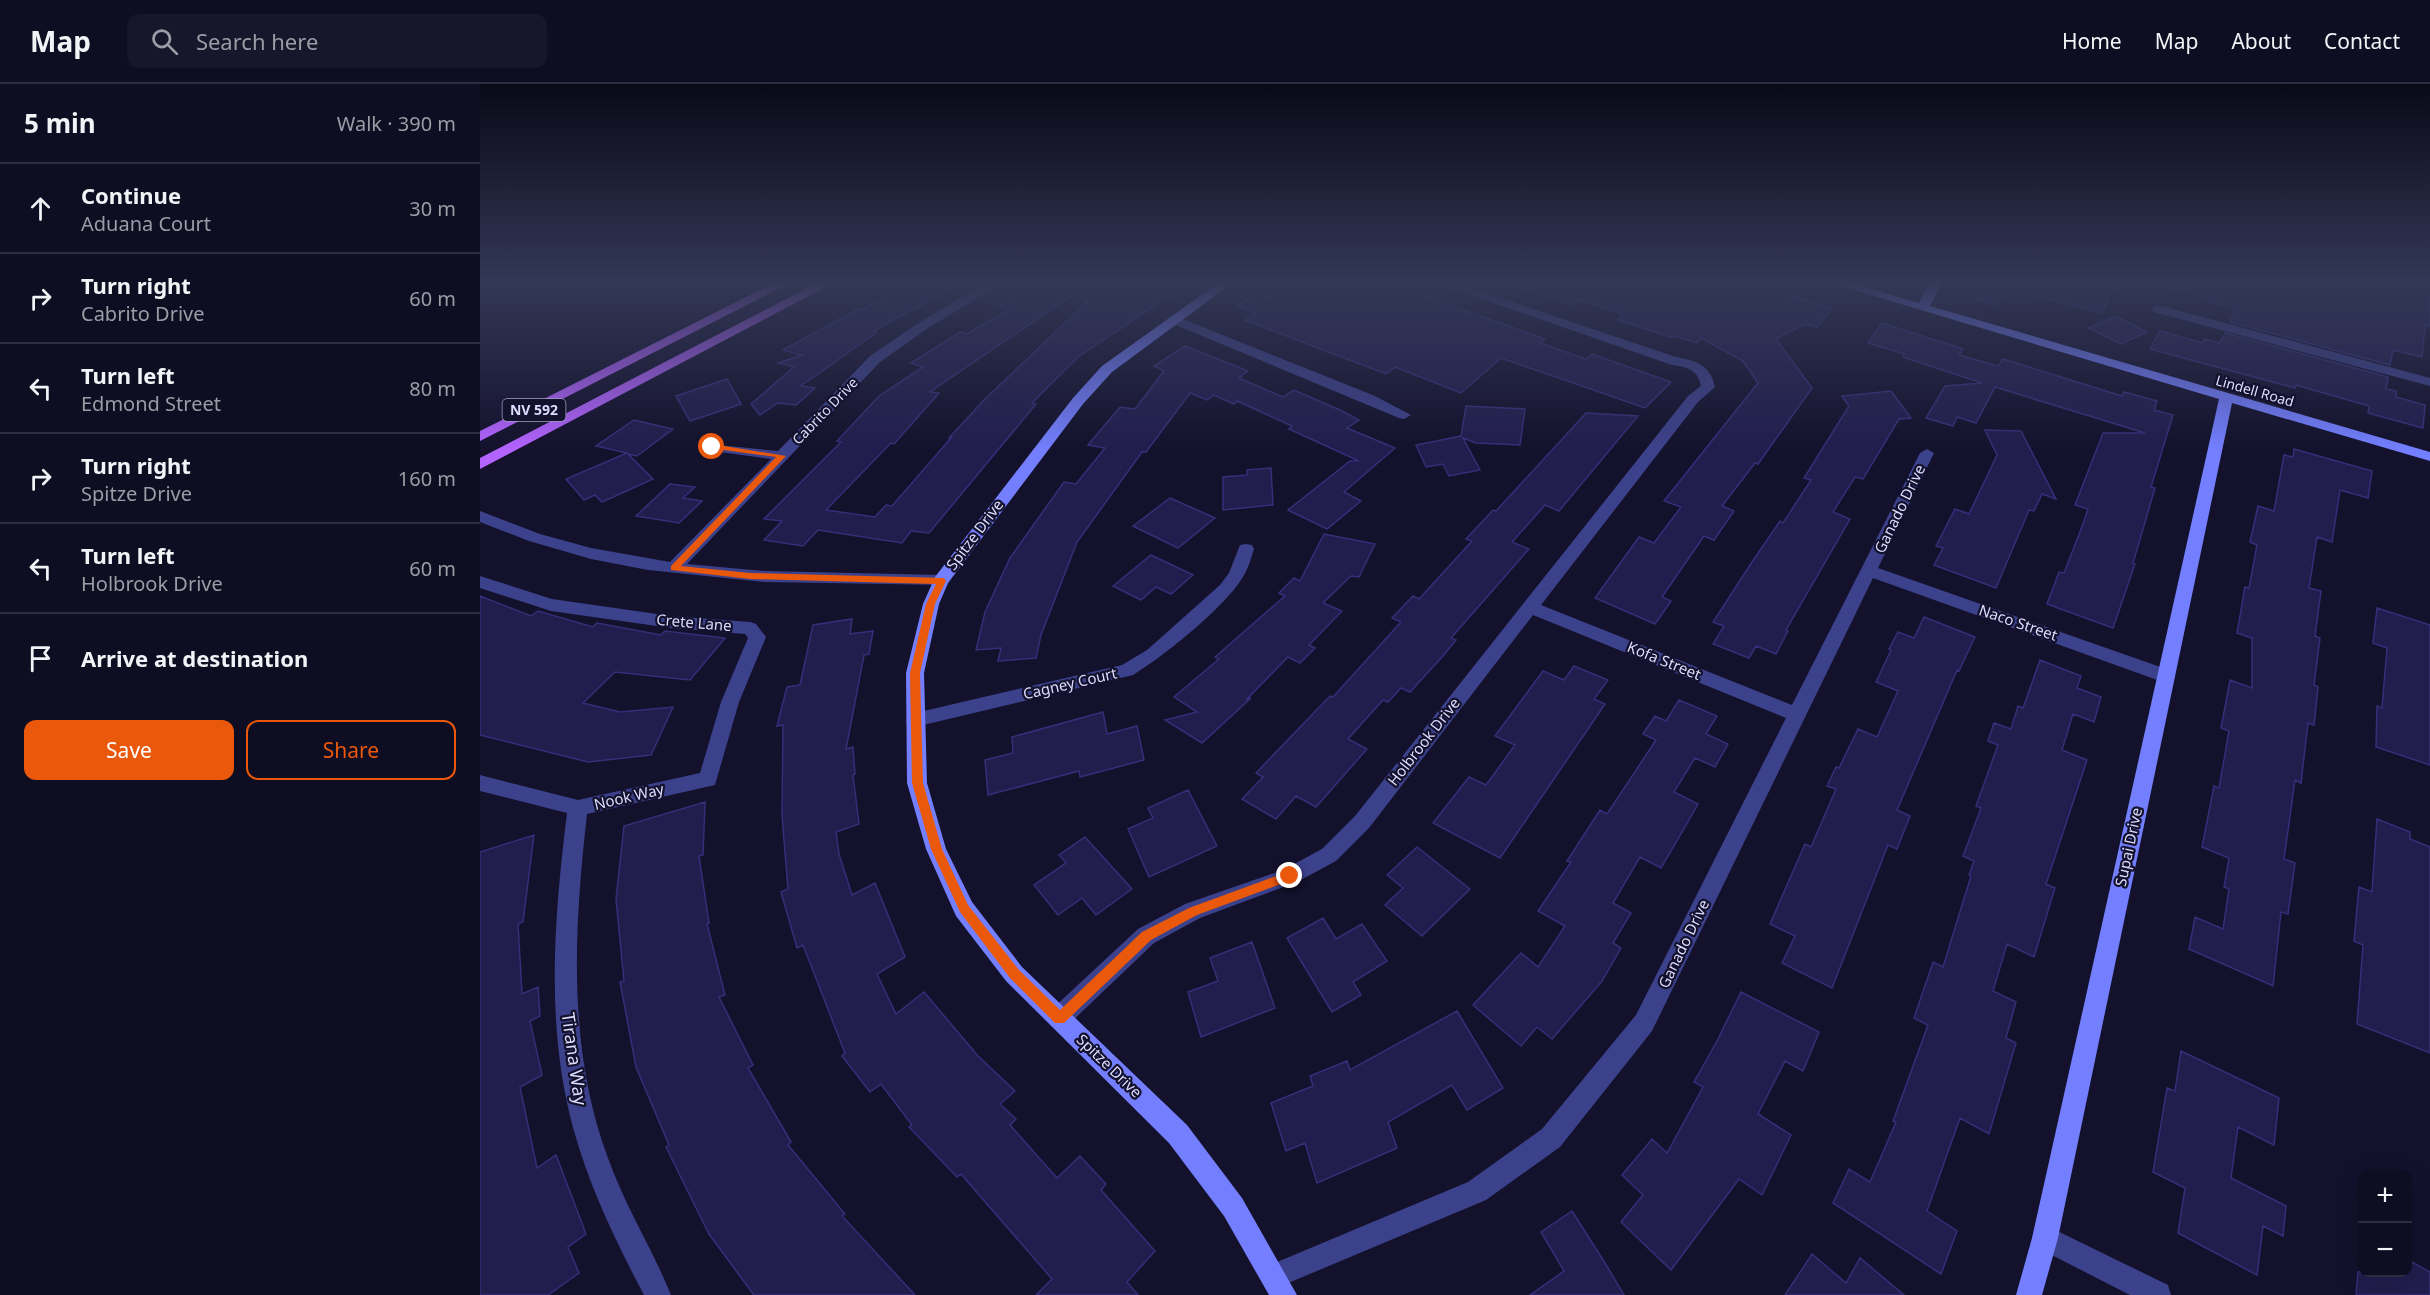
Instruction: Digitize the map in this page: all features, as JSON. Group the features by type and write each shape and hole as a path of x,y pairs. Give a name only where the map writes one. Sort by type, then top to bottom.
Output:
{"main road":[{"name":"NV 592","path":"480,437 676,338"},
{"name":"NV 592","path":"480,464 723,338"},
{"path":"480,449 545,416 588,382"}],"street":[{"name":"Cabrito Drive","path":"674,568 875,359 906,338"},
{"name":"Spitze Drive","path":"1150,338 1107,369 1078,401 941,581 931,604 915,673 917,783 936,849 964,909 1014,974 1178,1134 1233,1207 1279,1286"},
{"path":"1217,338 1404,415"},
{"name":"Holbrook Drive","path":"1059,1018 1146,936 1193,911 1290,876 1329,855 1362,822 1693,399 1708,387 1707,375 1695,365 1674,361 1604,338"},
{"name":"Lindell Road","path":"2022,338 2430,457"},
{"path":"2264,338 2430,382"},
{"name":"Supai Drive","path":"2029,1295 2045,1238 2226,398"},
{"path":"712,447 782,456"},
{"name":"Ganado Drive","path":"1279,1286 1478,1191 1551,1138 1644,1023 1927,453"},
{"path":"480,516 516,532 584,553 674,568 750,576 941,581"},
{"name":"Cagney Court","path":"915,720 1127,670 1153,655 1226,589 1237,574 1246,549"},
{"name":"Naco Street","path":"1869,571 2166,676"},
{"name":"Crete Lane","path":"480,582 551,604 671,622 750,628 757,637 730,702 708,779"},
{"name":"Kofa Street","path":"1530,607 1797,715"},
{"name":"Nook Way","path":"480,783 579,808 708,779"},
{"name":"Tirana Way","path":"579,808 567,895 564,940 565,989 572,1070 580,1109 608,1192 631,1244 658,1295"},
{"path":"2045,1238 2158,1295"}],"building":[{"path":"806,338 869,338 801,386 815,388 796,405 778,403 760,415 751,404 794,367 778,363 802,355 783,350"},
{"path":"951,338 1010,338 930,392 939,393 894,444 891,443 826,510 875,517 886,505 892,506 984,400 1050,338 1107,338 1078,357 1032,403 1036,404 929,533 911,531 902,543 818,530 803,546 764,540 782,521 764,519 841,442 837,441 879,396 923,367 911,363"},
{"path":"1291,338 1541,338 1545,339 1540,343 1586,359 1592,354 1671,382 1645,408 1501,358 1461,393 1395,367 1386,374"},
{"path":"1680,338 1779,338 1776,339 1812,388 1758,464 1755,463 1722,506 1734,511 1714,540 1704,536 1662,597 1671,601 1655,624 1595,598 1639,537 1654,543 1681,507 1664,501 1758,383 1743,361 1701,338 1697,343"},
{"path":"1872,338 1927,338 1963,349 1959,355 1998,366 2003,359 2122,396 2124,392 2157,401 2154,410 2173,415 2151,487 2155,488 2133,563 2135,564 2113,628 2047,604 2059,572 2064,573 2088,509 2075,505 2103,433 2145,433 1995,387 1976,423 1957,417 1953,426 1926,418 1945,386 1982,383 1903,357 1905,354 1868,343"},
{"path":"2108,338 2135,338 2121,344"},
{"path":"2156,338 2183,338 2203,343 2204,339 2220,343 2223,338 2242,338 2388,377 2386,389 2396,391 2396,397 2425,405 2423,428 2368,413 2369,406 2296,385 2295,388 2150,349"},
{"path":"2288,338 2424,338 2422,357 2393,350 2390,365"},
{"path":"1185,346 1248,371 1239,378 1283,397 1294,390 1340,410 1359,420 1347,428 1395,448 1344,492 1361,501 1327,529 1288,510 1350,461 1359,461 1289,429 1292,426 1237,401 1234,404 1214,395 1207,400 1190,393 1146,452 1142,452 1077,542 1041,635 1036,658 998,661 1001,648 976,650 985,612 1010,558 1064,482 1076,484 1105,448 1088,445 1120,407 1135,409 1164,371 1154,366"},
{"path":"727,379 741,404 690,421 676,396"},
{"path":"1891,391 1911,418 1899,419 1863,479 1855,477 1833,512 1850,519 1786,630 1788,631 1776,654 1756,646 1749,658 1713,644 1724,626 1713,622 1780,521 1783,523 1811,480 1804,478 1849,406 1842,396"},
{"path":"1466,406 1525,409 1520,445 1476,443 1463,438 1480,470 1449,476 1443,464 1426,467 1416,445 1461,436"},
{"path":"1586,413 1638,416 1559,511 1545,505 1512,542 1529,549 1451,638 1456,640 1442,657 1410,692 1401,688 1388,702 1383,700 1348,739 1367,749 1316,807 1296,796 1276,819 1242,799 1263,777 1256,773 1330,696 1333,697 1401,622 1392,618 1413,596 1419,599 1472,541 1466,539 1493,510 1496,511"},
{"path":"634,420 673,429 637,456 628,454 653,479 602,502 595,495 584,500 566,479 627,453 596,446"},
{"path":"1985,430 2021,431 2056,499 2042,494 2034,511 2029,510 1996,588 1934,565 1943,548 1936,546 1955,509 1969,514 1997,455"},
{"path":"2294,449 2372,471 2368,498 2340,490 2332,542 2317,537 2309,588 2321,591 2315,636 2320,638 2314,685 2318,687 2314,725 2308,723 2301,783 2295,780 2284,859 2295,863 2288,914 2281,912 2273,986 2189,949 2195,917 2223,929 2229,889 2224,887 2229,858 2202,847 2214,786 2219,788 2229,731 2221,728 2230,680 2252,688 2252,638 2237,633 2245,587 2249,588 2257,545 2250,542 2258,506 2274,511 2284,455 2293,457"},
{"path":"1271,468 1273,505 1223,510 1223,477 1247,475 1247,470"},
{"path":"670,484 695,487 683,498 702,501 679,523 636,516"},
{"path":"1170,498 1215,518 1178,548 1133,526"},
{"path":"1324,534 1375,544 1359,577 1351,576 1323,603 1342,611 1309,645 1315,648 1300,663 1288,657 1247,699 1251,698 1202,743 1165,720 1197,712 1174,697 1219,659 1215,657 1285,596 1279,593 1294,578 1300,581"},
{"path":"1151,555 1193,575 1171,594 1156,587 1141,600 1113,586"},
{"path":"480,596 531,616 538,611 593,627 597,623 661,635 665,631 725,638 690,680 615,672 583,703 620,712 673,707 651,755 588,762 480,735"},
{"path":"2377,608 2430,625 2430,765 2376,747 2377,706 2382,708 2387,648 2373,643"},
{"path":"1924,617 1975,637 1959,671 1957,670 1897,810 1910,816 1897,849 1888,845 1832,988 1782,963 1795,936 1770,924 1805,844 1811,847 1836,789 1827,786 1836,767 1839,768 1858,729 1877,737 1898,691 1876,682 1891,650 1889,649 1898,632 1914,638"},
{"path":"852,619 850,634 873,631 869,654 864,655 846,749 853,747 855,774 853,775 859,824 836,832 839,854 852,895 875,883 905,957 877,974 896,1014 924,992 978,1056 1015,1091 1000,1104 1016,1119 1010,1125 1057,1178 1080,1156 1106,1184 1101,1190 1155,1251 1127,1282 1138,1295 1036,1295 1052,1279 961,1174 957,1177 909,1127 912,1125 881,1084 870,1092 842,1056 845,1053 803,945 797,948 781,892 788,889 782,815 783,725 777,726 787,687 800,685 813,625"},
{"path":"2040,660 2081,676 2077,688 2101,697 2094,722 2073,714 2062,750 2087,760 2046,884 2055,888 2034,957 2007,944 1993,991 2016,1002 2006,1038 2016,1043 1989,1134 1960,1118 1927,1211 1957,1231 1941,1274 1833,1203 1849,1169 1870,1182 1896,1122 1893,1121 1928,1025 1914,1018 1933,962 1943,967 1971,876 1969,875 1974,861 1963,856 1981,808 1976,806 1998,745 1988,741 1994,723 2011,729 2018,706 2023,708"},
{"path":"1574,666 1608,680 1594,699 1605,704 1500,858 1433,823 1469,777 1486,785 1515,745 1495,736 1543,671 1564,680"},
{"path":"1679,700 1717,716 1706,734 1728,744 1715,767 1695,758 1674,792 1698,804 1661,868 1640,857 1613,903 1631,913 1613,943 1621,948 1602,981 1552,1039 1537,1027 1521,1046 1473,1005 1521,953 1538,967 1565,926 1538,911 1571,862 1567,861 1600,810 1607,814 1656,740 1643,734 1655,716 1666,721"},
{"path":"1103,712 1107,734 1137,726 1144,760 1080,777 1079,771 988,795 985,760 1013,753 1012,737"},
{"path":"1188,790 1217,846 1149,877 1128,829 1153,818 1148,808"},
{"path":"705,802 703,855 699,856 709,923 707,924 725,995 719,997 753,1065 748,1068 791,1142 788,1145 845,1214 842,1216 915,1295 754,1295 709,1234 666,1147 669,1145 636,1067 620,982 624,981 616,899 624,826"},
{"path":"2377,819 2410,832 2410,839 2430,847 2430,1053 2357,1024 2363,945 2354,941 2359,887 2372,892"},
{"path":"534,835 523,922 518,924 522,994 538,987 540,1016 530,1021 542,1075 520,1087 537,1168 556,1155 586,1234 568,1247 579,1273 548,1295 480,1295 480,852"},
{"path":"1085,837 1132,889 1096,915 1082,898 1058,915 1034,885 1066,863 1059,855"},
{"path":"1417,847 1470,889 1422,936 1385,905 1403,888 1387,875"},
{"path":"1323,918 1336,939 1362,924 1387,961 1353,982 1361,995 1332,1012 1287,938"},
{"path":"1252,942 1275,1008 1201,1037 1188,992 1218,981 1210,958"},
{"path":"1741,992 1819,1032 1803,1071 1785,1061 1758,1114 1791,1135 1762,1195 1739,1179 1671,1270 1621,1222 1643,1195 1622,1175 1652,1139 1667,1153 1703,1087 1694,1082"},
{"path":"1457,1011 1503,1088 1467,1110 1452,1085 1388,1122 1397,1148 1317,1183 1305,1143 1286,1151 1271,1103 1313,1086 1310,1076 1347,1061 1350,1070"},
{"path":"2181,1051 2279,1098 2274,1145 2238,1127 2231,1178 2286,1206 2283,1236 2263,1226 2257,1275 2178,1233 2185,1188 2153,1172 2167,1088 2175,1091"},
{"path":"1572,1211 1624,1295 1530,1295 1564,1271 1541,1232"},
{"path":"1812,1254 1846,1283 1860,1258 1904,1295 1785,1295"},
{"path":"2412,1262 2430,1272 2430,1295 2356,1295 2358,1272 2358,1277 2412,1277"}],"route":[{"path":"712,447 782,456 674,568 750,576 941,581 931,604 915,673 917,783 936,849 964,909 1014,974 1059,1018 1146,936 1193,911 1290,876"}]}
